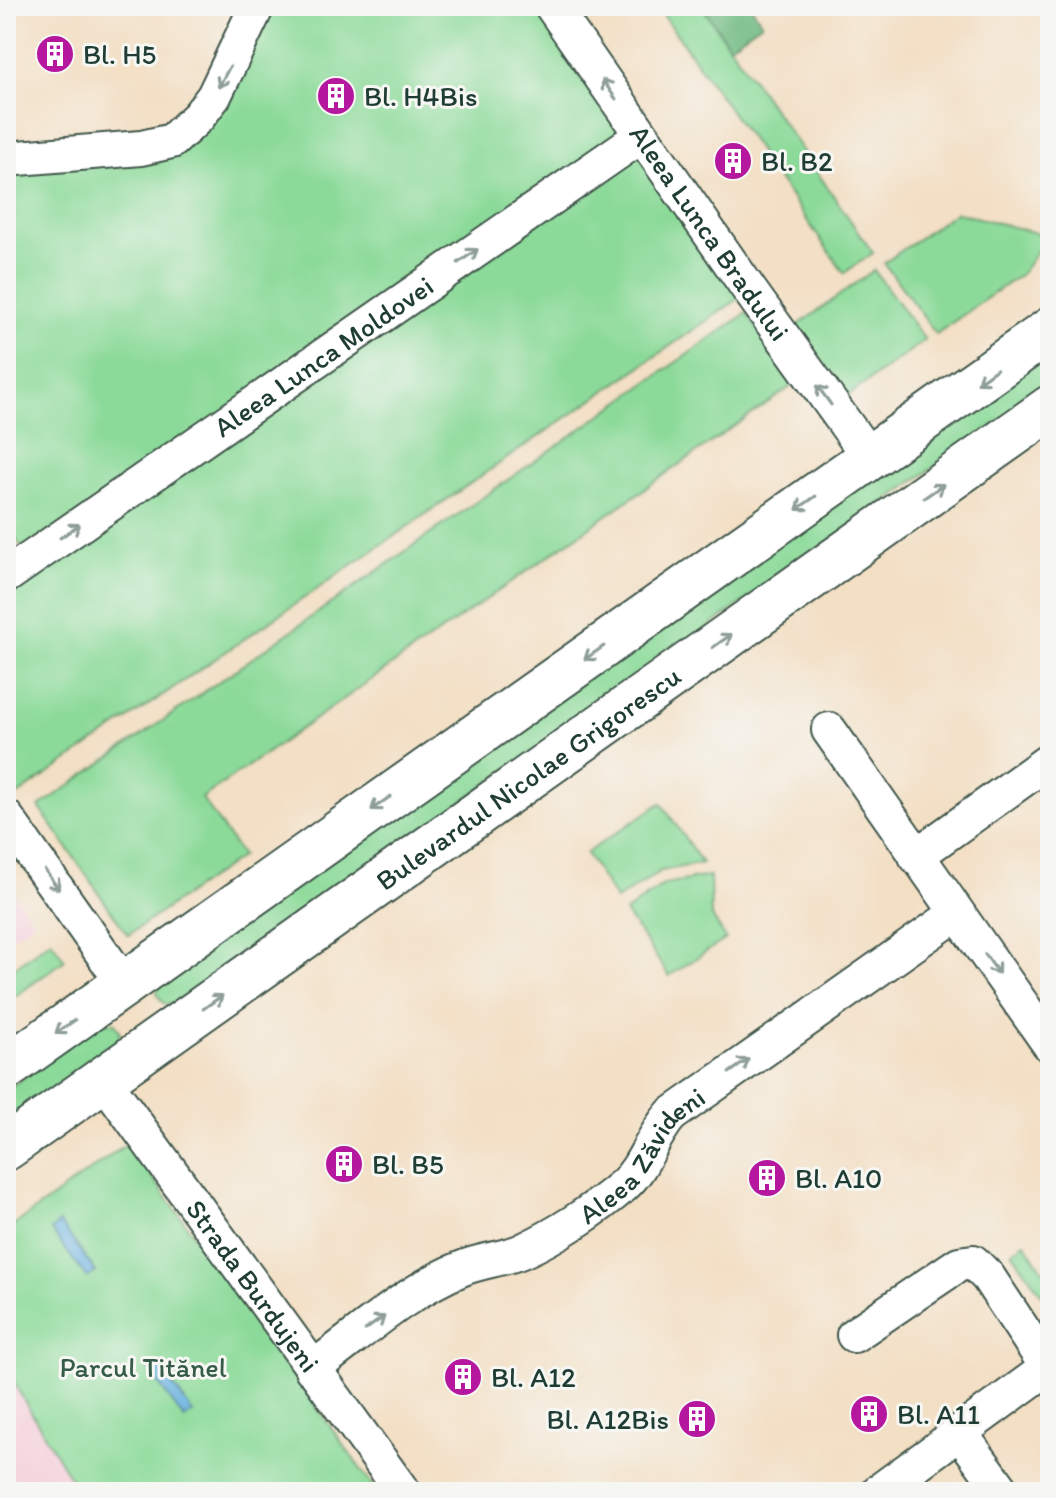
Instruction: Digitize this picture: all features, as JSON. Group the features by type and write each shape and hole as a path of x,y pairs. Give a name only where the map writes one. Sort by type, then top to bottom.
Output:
{"main road":[{"path":"6,1068 1050,330"},
{"name":"Bulevardul Nicolae Grigorescu","path":"6,1148 1050,408"},
{"path":"125,985 162,1038"}],"street":[{"path":"6,159 141,148 172,141 198,117 214,96 257,6"},
{"name":"Aleea Lunca Bradului","path":"552,6 870,458"},
{"name":"Aleea Lunca Moldovei","path":"6,576 641,136"},
{"path":"829,730 1050,1045"},
{"path":"916,856 1050,760"},
{"path":"6,817 125,985"},
{"name":"Aleea Zăvideni","path":"312,1369 420,1290 463,1268 519,1252 595,1206 626,1184 671,1115 956,914"},
{"name":"Strada Burdujeni","path":"104,1080 403,1492"},
{"path":"854,1335 959,1264 973,1262 988,1277 1049,1367 878,1492"},
{"path":"960,1433 1003,1492"}],"shaded area":[{"path":"6,883 34,922 6,942"},
{"path":"6,1370 72,1481 73,1492 6,1492"}],"green space":[{"path":"257,6 552,6 750,291 6,803 6,576 30,559 6,525 6,159 172,141"},
{"path":"657,6 702,6 873,253 844,273"},
{"path":"702,6 751,6 762,23 729,46"},
{"path":"956,212 1048,236 1021,274 936,334 884,263"},
{"path":"874,270 925,340 843,399 793,329"},
{"path":"747,313 796,383 202,798 242,856 128,935 39,807"},
{"path":"1050,350 1050,385 178,1003 164,1004 157,994 160,979"},
{"path":"661,803 702,863 661,871 616,900 586,853"},
{"path":"710,876 711,915 726,939 669,976 625,912 665,884"},
{"path":"51,940 65,960 6,1003 6,974"},
{"path":"101,1022 114,1022 120,1031 119,1042 6,1123 6,1090"},
{"name":"Parcul Titănel","path":"128,1143 377,1492 73,1492 72,1481 6,1370 6,1231"},
{"path":"1025,1243 1045,1273 1050,1270 1050,1306 1012,1252"}],"water":[{"path":"60,1223 96,1272 87,1278 51,1230"},
{"path":"158,1364 193,1413 184,1419 149,1370"}],"place":[{"name":"Bl. H5","path":"55,54"},
{"name":"Bl. H4Bis","path":"336,96"},
{"name":"Bl. B2","path":"733,161"},
{"name":"Bl. B5","path":"344,1164"},
{"name":"Bl. A10","path":"767,1178"},
{"name":"Bl. A12","path":"463,1377"},
{"name":"Bl. A11","path":"869,1414"},
{"name":"Bl. A12Bis","path":"697,1419"}]}
